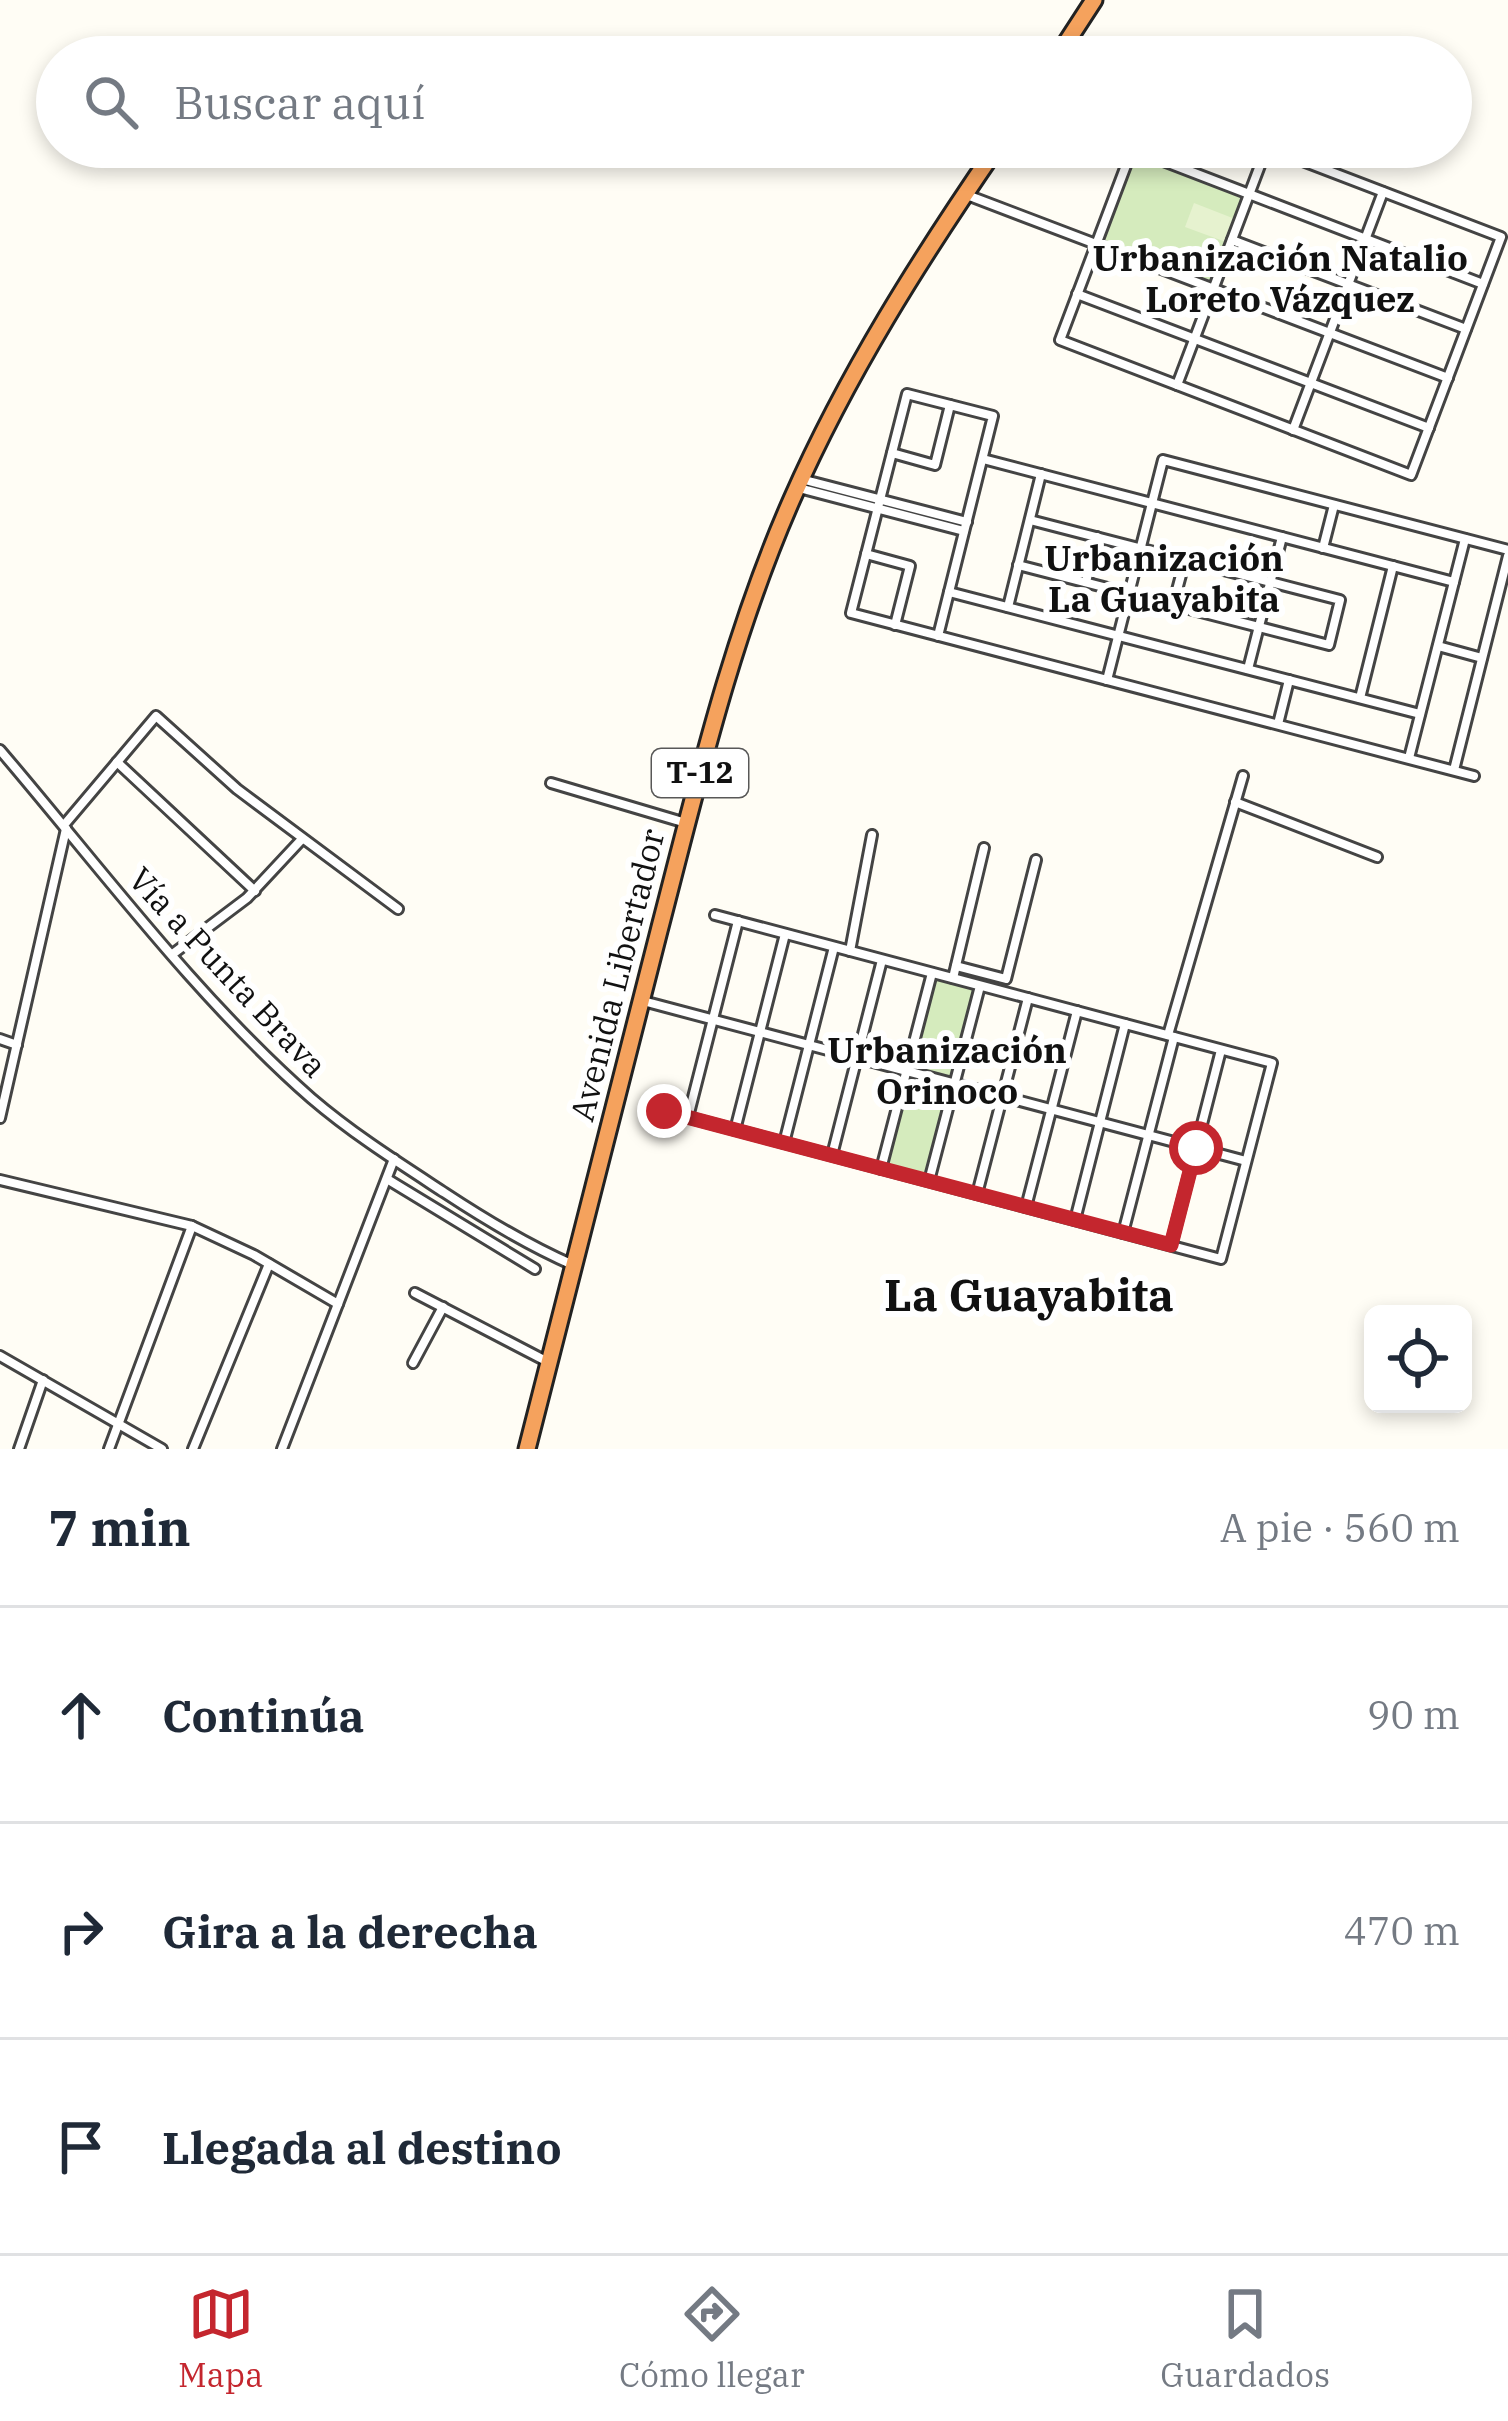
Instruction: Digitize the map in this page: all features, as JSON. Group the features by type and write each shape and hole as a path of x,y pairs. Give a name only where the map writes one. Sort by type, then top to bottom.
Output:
{"highway":[{"path":"1071,36 1094,0"},
{"name":"Avenida Libertador","path":"527,1449 717,710 799,483 880,327 983,168"}],"street":[{"path":"1124,168 1060,340 1412,475 1501,237 1321,168"},
{"path":"1183,168 1484,284"},
{"path":"1177,385 1258,168"},
{"path":"1294,430 1383,192"},
{"path":"965,194 1448,378"},
{"path":"1232,239 1466,329"},
{"path":"1077,293 1429,428"},
{"path":"938,636 993,416 907,394 851,614 1474,776"},
{"path":"892,453 935,465 950,405"},
{"path":"982,459 1454,582"},
{"path":"1107,680 1163,460 1508,553 1454,770"},
{"path":"1008,607 1041,474"},
{"path":"799,483 966,526"},
{"path":"1323,548 1334,505"},
{"path":"1018,565 1329,645 1340,600 1030,520"},
{"path":"1086,582 1097,537"},
{"path":"1248,670 1282,537"},
{"path":"1409,758 1465,539"},
{"path":"866,554 910,566 895,625"},
{"path":"1173,605 1185,560"},
{"path":"1360,699 1393,566"},
{"path":"949,592 1420,714"},
{"path":"1438,646 1482,658"},
{"path":"1278,724 1289,680"},
{"path":"0,1118 65,826 156,716 215,771 398,909"},
{"name":"Vía a Punta Brava","path":"0,750 173,953 285,1074 324,1109 528,1244 574,1265"},
{"path":"117,762 255,891"},
{"path":"1123,1233 1171,1036 1243,776"},
{"path":"551,783 687,823"},
{"path":"1235,802 1377,856"},
{"path":"850,951 872,835"},
{"path":"173,953 255,891 302,839"},
{"path":"953,978 984,848"},
{"path":"956,966 1006,979 1036,860"},
{"path":"664,1111 1221,1259 1271,1063 715,915"},
{"path":"688,1117 738,921"},
{"path":"735,1130 785,934"},
{"path":"784,1143 834,947"},
{"path":"832,1155 882,960"},
{"path":"881,1168 932,973"},
{"path":"929,1181 980,986"},
{"path":"977,1194 1028,998"},
{"path":"642,1000 1246,1161"},
{"path":"1026,1207 1076,1011"},
{"path":"1075,1220 1125,1024"},
{"path":"0,1039 17,1045"},
{"path":"1171,1245 1221,1049"},
{"path":"282,1449 394,1159"},
{"path":"386,1179 535,1269"},
{"path":"0,1180 192,1226 338,1304"},
{"path":"109,1449 192,1226"},
{"path":"193,1449 269,1264"},
{"path":"415,1293 549,1363"},
{"path":"413,1364 442,1307"},
{"path":"0,1356 162,1449"},
{"path":"19,1449 43,1380"}],"green space":[{"path":"1128,168 1173,168 1245,196 1211,284 1100,242"},
{"path":"1194,203 1235,219 1226,242 1185,227"},
{"path":"934,977 975,988 952,1079 911,1068"},
{"path":"909,1076 950,1086 927,1177 886,1166"}],"district":[{"name":"Urbanización Natalio Loreto Vázquez","path":"1280,278"},
{"name":"Urbanización La Guayabita","path":"1164,578"},
{"name":"Urbanización Orinoco","path":"947,1070"},
{"name":"La Guayabita","path":"1029,1295"}],"route":[{"path":"664,1111 1171,1245 1196,1148"}]}
